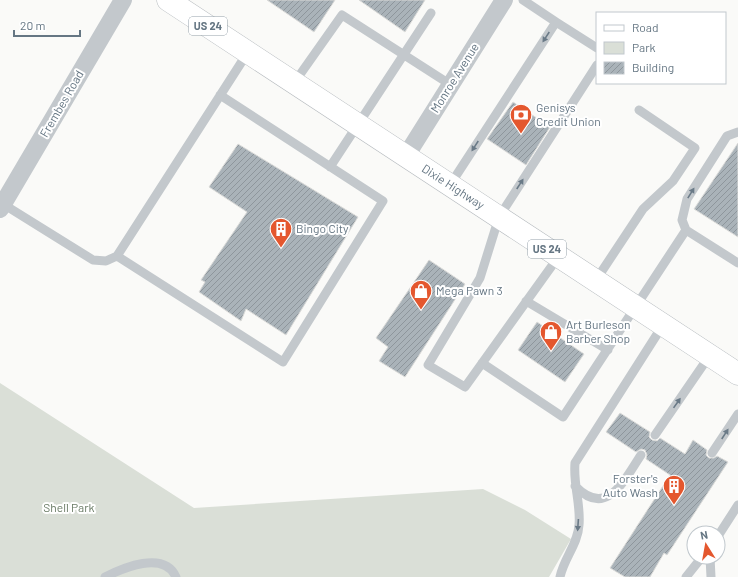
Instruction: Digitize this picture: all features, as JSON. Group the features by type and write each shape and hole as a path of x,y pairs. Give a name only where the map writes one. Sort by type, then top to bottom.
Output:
{"main road":[{"name":"Dixie Highway","path":"168,0 738,374"}],"street":[{"name":"Frembes Road","path":"2,206 123,0"},
{"name":"Monroe Avenue","path":"406,156 504,0"}],"lane":[{"path":"523,0 596,47"},
{"path":"330,167 431,13"},
{"path":"294,82 342,15 451,85"},
{"path":"450,185 556,22"},
{"path":"2,206 93,260 106,261 117,256 248,52"},
{"path":"559,256 465,387 428,365 480,278 499,217 596,67"},
{"path":"117,256 283,362 383,201 220,95"},
{"path":"596,280 643,209 673,181 695,148 640,110"},
{"path":"738,132 727,136 687,198 682,220 686,230 738,263"},
{"path":"482,363 563,417 608,350 634,306 686,230"},
{"path":"526,302 608,350"},
{"path":"560,577 566,558 576,539 579,525 575,486 575,463 663,325"},
{"path":"655,435 710,356"},
{"path":"712,453 738,414"},
{"path":"575,486 582,494 589,498 605,498 616,491 641,455"},
{"path":"725,525 738,505"},
{"path":"105,577 128,566 145,563 162,565 174,573 176,577"},
{"path":"686,577 696,565"},
{"path":"710,565 711,577"}],"green space":[{"name":"Shell Park","path":"0,383 194,508 483,489 525,510 571,539 549,577 0,577"}],"building":[{"path":"267,0 335,0 314,32"},
{"path":"359,0 425,0 405,32"},
{"name":"Genisys Credit Union","path":"513,102 550,127 526,165 487,139"},
{"path":"738,143 738,237 694,209"},
{"name":"Bingo City","path":"238,144 358,217 286,335 246,309 241,321 199,292 205,282 201,280 247,212 209,187"},
{"name":"Mega Pawn 3","path":"429,260 465,284 405,377 379,361 388,347 376,338"},
{"name":"Art Burleson Barber Shop","path":"537,322 584,354 565,382 518,350"},
{"name":"Forster's Auto Wash","path":"620,413 650,432 649,437 652,440 657,441 660,438 685,454 693,440 707,450 706,455 709,458 714,458 717,456 728,462 667,555 664,553 650,577 625,577 610,568 670,475 646,459 647,455 645,450 641,449 636,452 606,432"}],"place":[{"name":"Genisys Credit Union","path":"521,134"},
{"name":"Bingo City","path":"281,248"},
{"name":"Mega Pawn 3","path":"421,310"},
{"name":"Art Burleson Barber Shop","path":"551,352"},
{"name":"Forster's Auto Wash","path":"674,506"}]}
